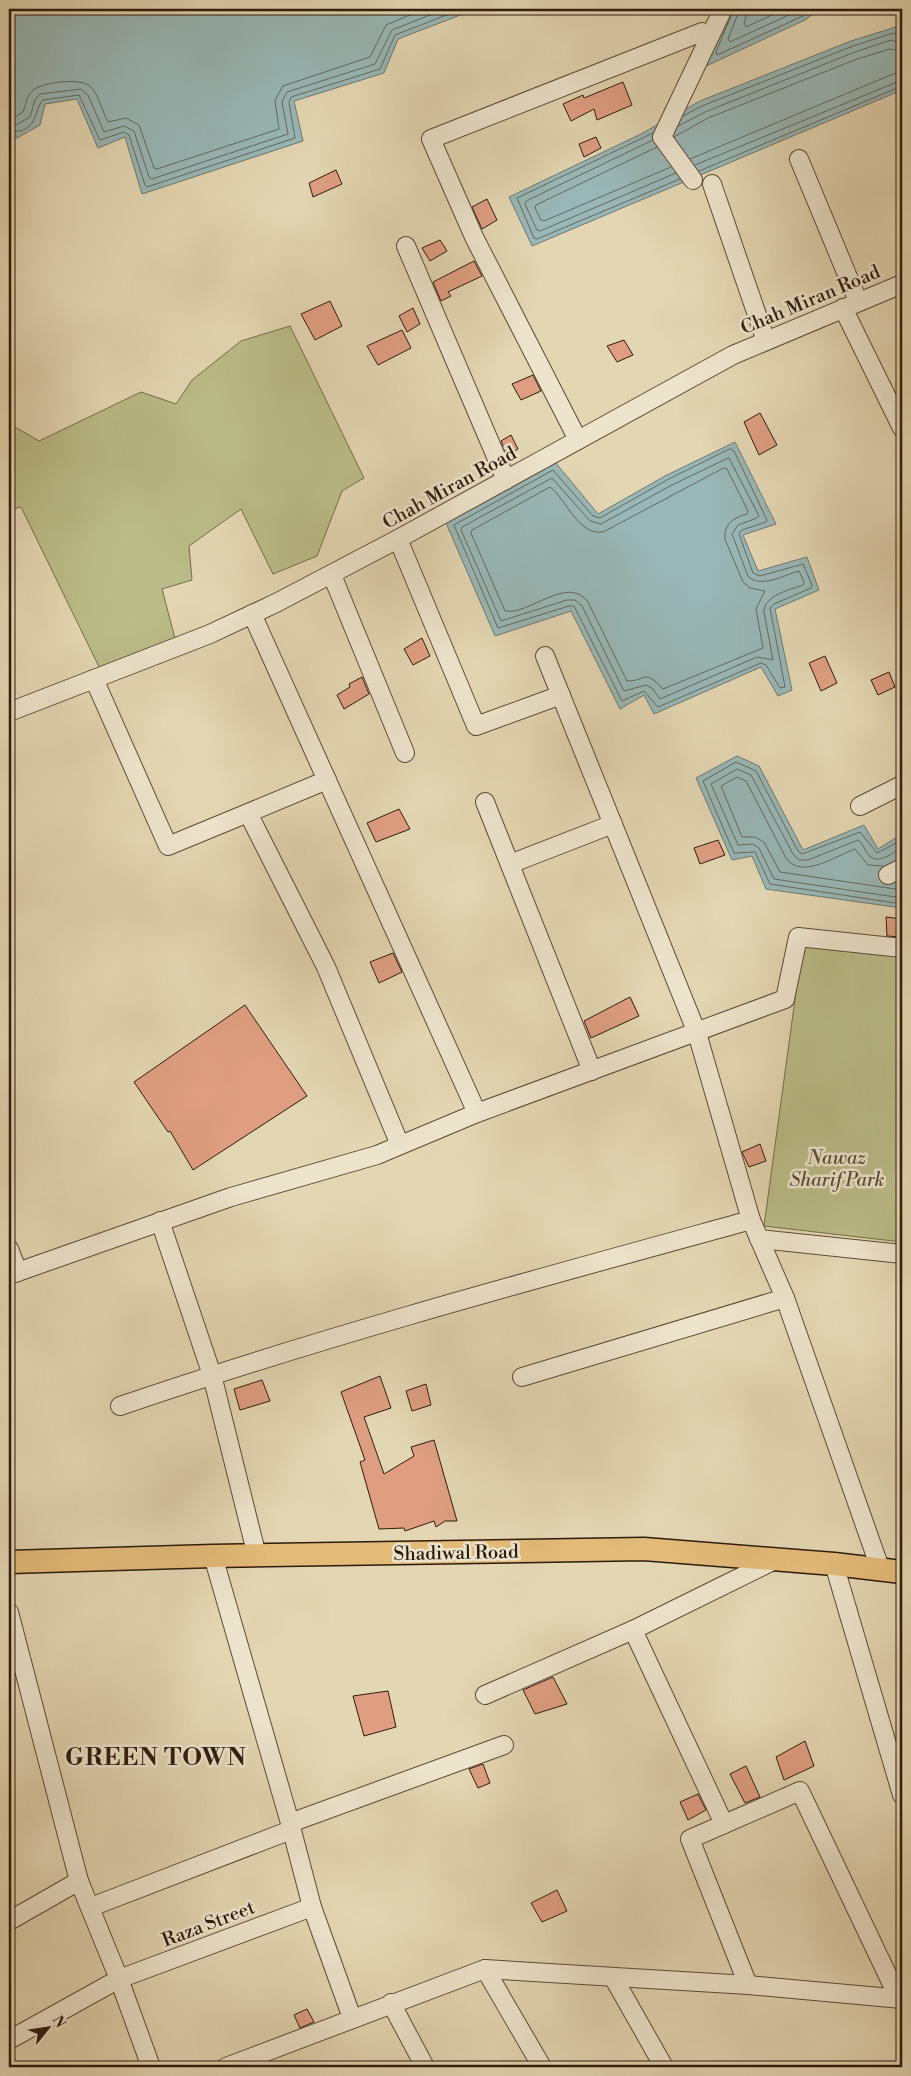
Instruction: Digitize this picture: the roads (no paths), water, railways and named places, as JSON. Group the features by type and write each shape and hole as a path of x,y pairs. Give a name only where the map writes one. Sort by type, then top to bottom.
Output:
{"main road":[{"name":"Shadiwal Road","path":"9,1562 213,1556 644,1549 880,1568 902,1572"}],"street":[{"path":"693,180 662,137 724,9"},
{"path":"578,440 474,237 431,139 702,32"},
{"path":"799,158 851,305 902,428"},
{"path":"712,184 766,341"},
{"path":"406,246 506,480"},
{"name":"Chah Miran Road","path":"9,712 210,634 252,614 332,575 696,375 766,341 902,284"},
{"path":"398,539 476,726 561,696"},
{"path":"332,575 405,753"},
{"path":"252,614 477,1113"},
{"path":"545,656 697,1033 751,1220 785,1298 880,1568"},
{"path":"94,678 168,846 327,780"},
{"path":"860,806 902,785"},
{"path":"485,802 592,1071"},
{"path":"248,813 326,967 400,1145"},
{"path":"510,864 612,824"},
{"path":"9,1249 14,1274 231,1197 377,1155 477,1113 785,1000 798,937 902,948"},
{"path":"120,1406 212,1375 476,1295 751,1220"},
{"path":"160,1221 212,1375 257,1556"},
{"path":"759,1239 902,1254"},
{"path":"522,1376 785,1298"},
{"path":"213,1556 291,1826 312,1907 352,2018"},
{"path":"485,1695 633,1630 775,1560"},
{"path":"834,1564 902,1795"},
{"path":"9,1612 79,1881 119,1979 151,2067"},
{"path":"633,1630 724,1824"},
{"path":"91,1907 291,1826 504,1745"},
{"path":"748,1985 690,1839 800,1791 901,1999"},
{"path":"9,1921 79,1881"},
{"name":"Raza Street","path":"9,2040 119,1979 312,1907"},
{"path":"226,2067 485,1968 748,1985 901,1999"},
{"path":"485,1968 542,2067"},
{"path":"613,1977 664,2067"},
{"path":"391,2003 426,2067"}],"water":[{"path":"9,9 476,9 398,39 384,73 294,101 303,141 142,194 125,137 98,148 77,99 45,104 40,125 17,138 9,135"},
{"path":"730,9 820,9 805,20 702,68"},
{"path":"899,26 902,43 902,90 532,246 509,197 639,135 700,101 851,41"},
{"path":"735,442 776,524 743,535 758,571 807,557 819,590 775,609 792,690 778,696 761,667 654,714 644,695 620,709 571,611 495,636 446,523 555,462 598,514 665,476"},
{"path":"737,756 759,766 803,850 864,825 878,849 902,834 902,908 766,889 752,856 732,860 696,778"}],"district":[{"name":"GREEN TOWN","path":"156,1757"}],"park label":[{"name":"Nawaz Sharif Park","path":"837,1168"}]}
